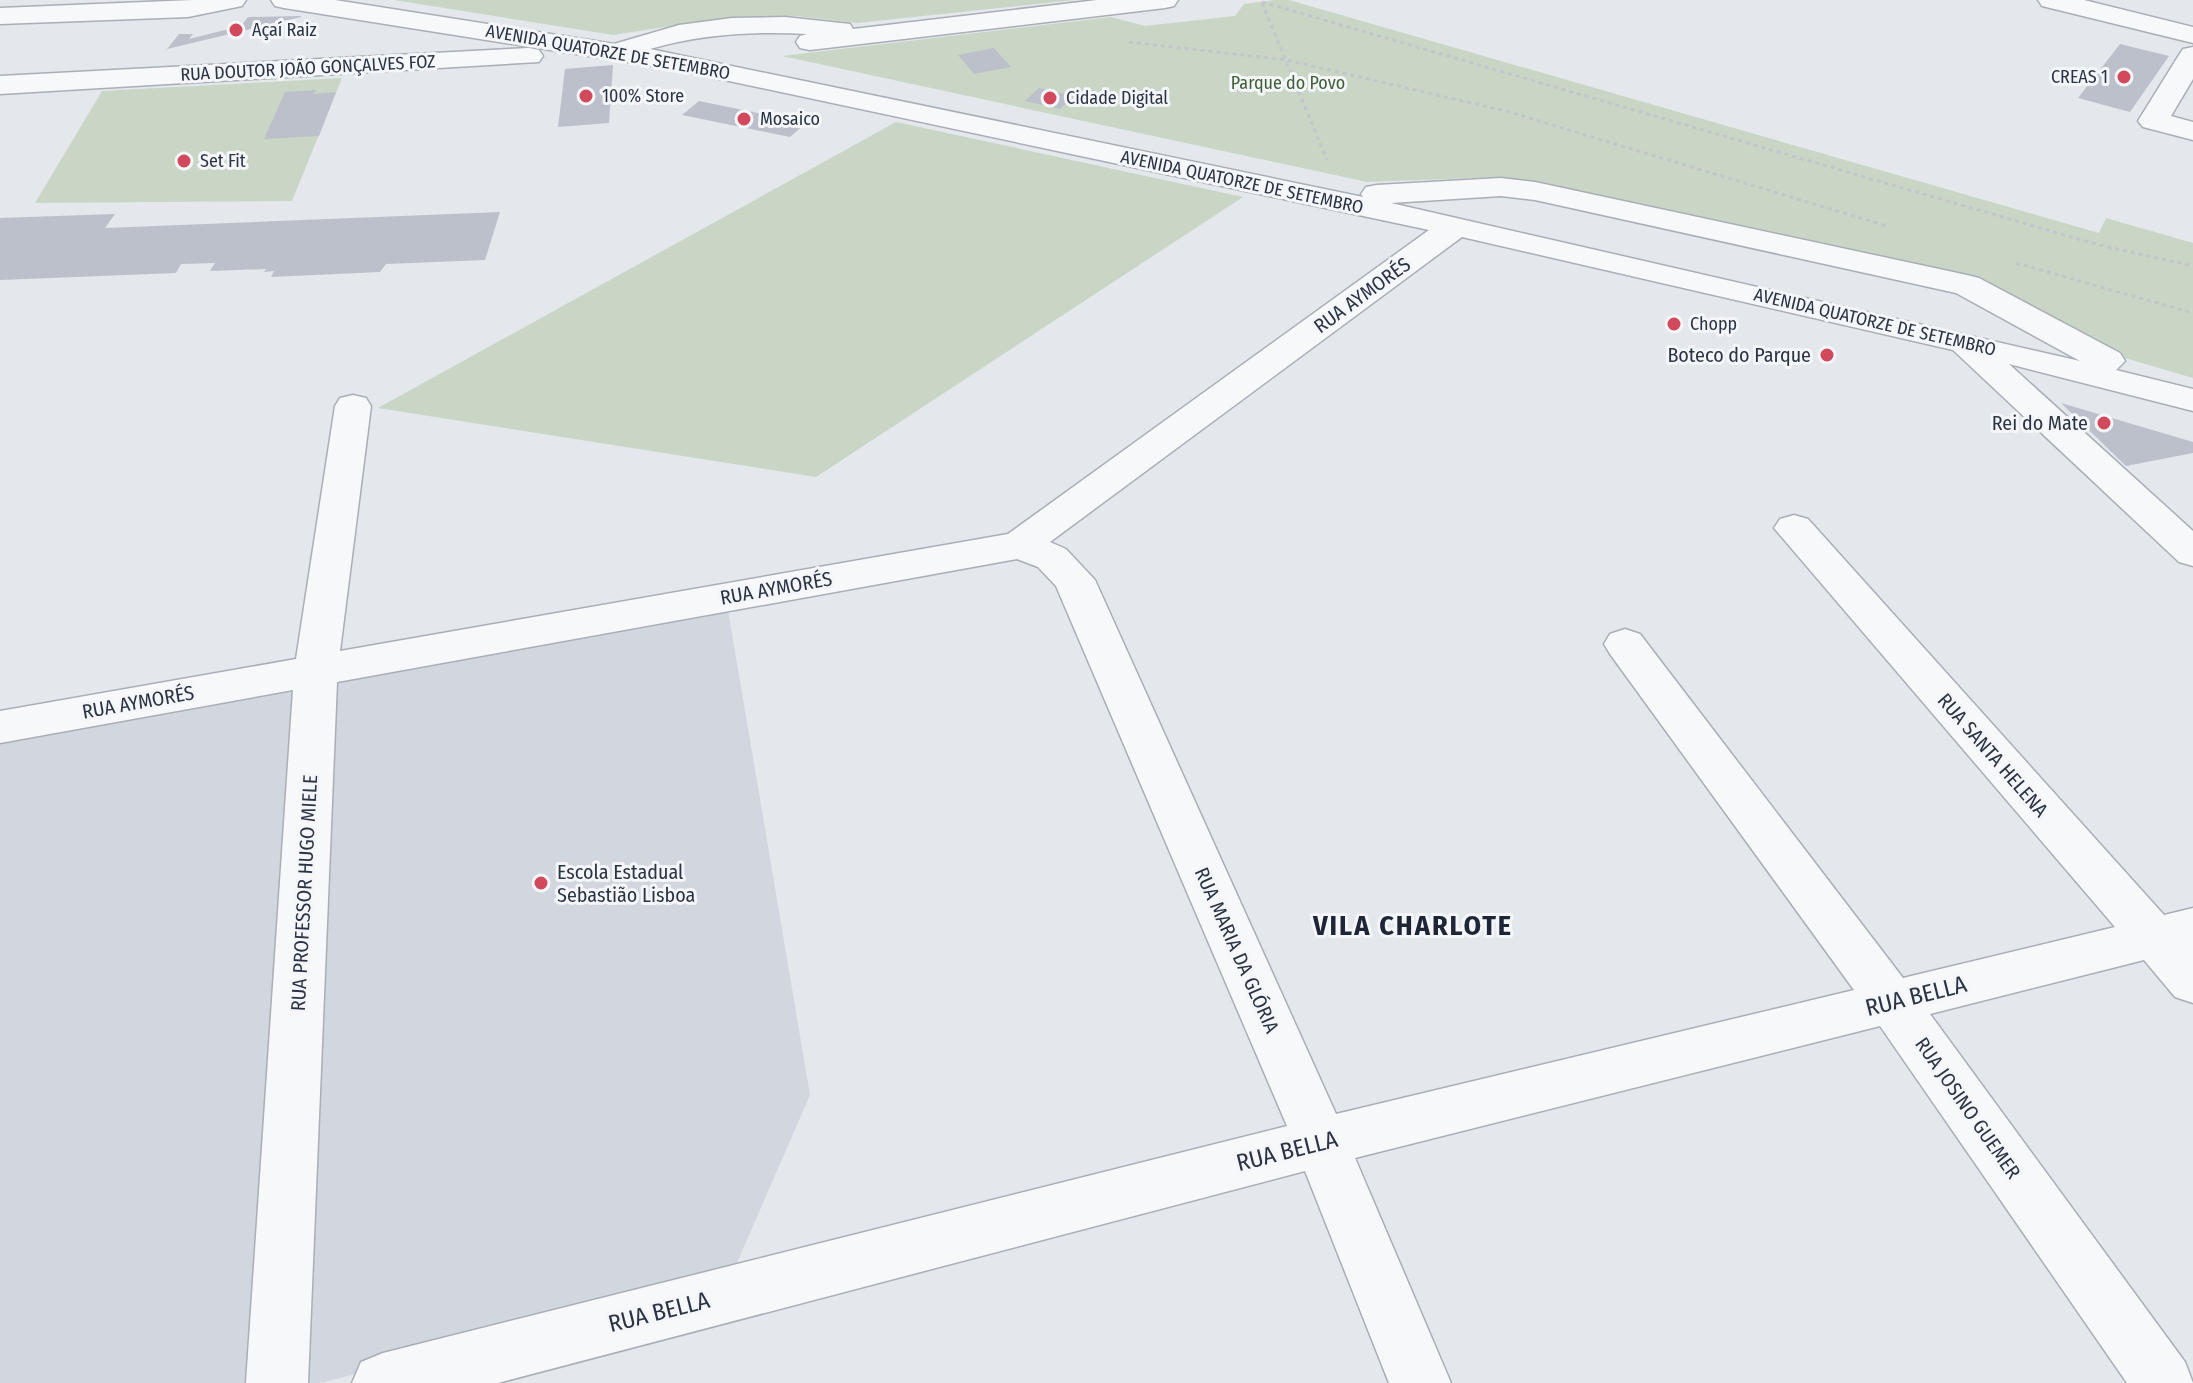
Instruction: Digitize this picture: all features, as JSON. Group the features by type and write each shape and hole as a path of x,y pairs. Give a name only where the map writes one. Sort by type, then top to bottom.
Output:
{"street":[{"path":"0,16 188,9 233,0"},
{"name":"AVENIDA QUATORZE DE SETEMBRO","path":"284,0 670,61 1456,226 1963,342 2178,396"},
{"path":"670,61 874,32 1165,0"},
{"path":"2051,0 2193,35"},
{"path":"616,51 689,30 739,23 794,24 840,30"},
{"path":"670,61 691,44 717,35 751,30 874,32"},
{"name":"RUA DOUTOR JOÃO GONÇALVES FOZ","path":"0,85 616,51"},
{"path":"2193,55 2153,121 2193,131"},
{"path":"1319,198 1501,187 1535,191 1967,285 2178,396"},
{"name":"RUA AYMORÉS","path":"0,727 1020,545 1456,226"},
{"path":"1963,342 2193,553"},
{"name":"RUA PROFESSOR HUGO MIELE","path":"277,1383 316,670 353,406"},
{"name":"RUA SANTA HELENA","path":"1794,528 2174,932 2193,982"},
{"name":"RUA MARIA DA GLÓRIA","path":"1020,545 1052,558 1074,580 1321,1142 1420,1383"},
{"name":"RUA JOSINO GUEMER","path":"1625,644 1892,1002 2163,1383"},
{"name":"RUA BELLA","path":"383,1383 1321,1142 2174,932"}],"path":[{"path":"1327,161 1262,2 2099,245 2193,266"},
{"path":"1119,41 1286,60 1506,111 1900,230"},
{"path":"2003,260 2193,313"}],"shaded area":[{"name":"Escola Estadual Sebastião Lisboa","path":"727,604 810,1095 729,1281 320,1383 0,1383 0,729"}],"green space":[{"path":"394,0 1075,0 857,23 795,16 730,17 613,35"},
{"name":"Parque do Povo","path":"1289,0 2099,233 2106,218 2193,243 2193,378 2125,358 1963,282 1500,177 1367,182 782,56 1111,17 1145,26 1235,16 1244,4"},
{"name":"Set Fit","path":"342,78 292,201 35,203 102,91"},
{"path":"896,122 1243,197 816,477 378,408"}],"building":[{"name":"Açaí Raiz","path":"301,16 167,49 179,34 193,34 189,39 241,26 248,17"},
{"name":"CREAS 1","path":"2120,44 2169,56 2130,112 2078,98"},
{"path":"994,48 1011,67 974,74 958,55"},
{"name":"100% Store","path":"613,65 609,123 558,127 565,69"},
{"name":"Cidade Digital","path":"1039,88 1074,96 1060,109 1025,101"},
{"path":"316,90 314,94 336,92 319,136 264,139 285,92"},
{"name":"Mosaico","path":"699,101 806,123 790,137 682,115"},
{"path":"500,212 485,260 386,264 380,272 271,277 274,271 264,272 266,269 210,271 215,263 181,264 176,273 0,280 0,218 115,214 105,228"},
{"name":"Rei do Mate","path":"2061,403 2193,442 2193,453 2126,466"}],"place":[{"name":"Açaí Raiz","path":"236,30"},
{"name":"CREAS 1","path":"2124,77"},
{"name":"100% Store","path":"586,96"},
{"name":"Cidade Digital","path":"1050,98"},
{"name":"Mosaico","path":"744,119"},
{"name":"Set Fit","path":"184,161"},
{"name":"Chopp","path":"1674,324"},
{"name":"Boteco do Parque","path":"1827,355"},
{"name":"Rei do Mate","path":"2104,423"},
{"name":"Escola Estadual Sebastião Lisboa","path":"541,883"}],"district":[{"name":"VILA CHARLOTE","path":"1413,925"}]}
